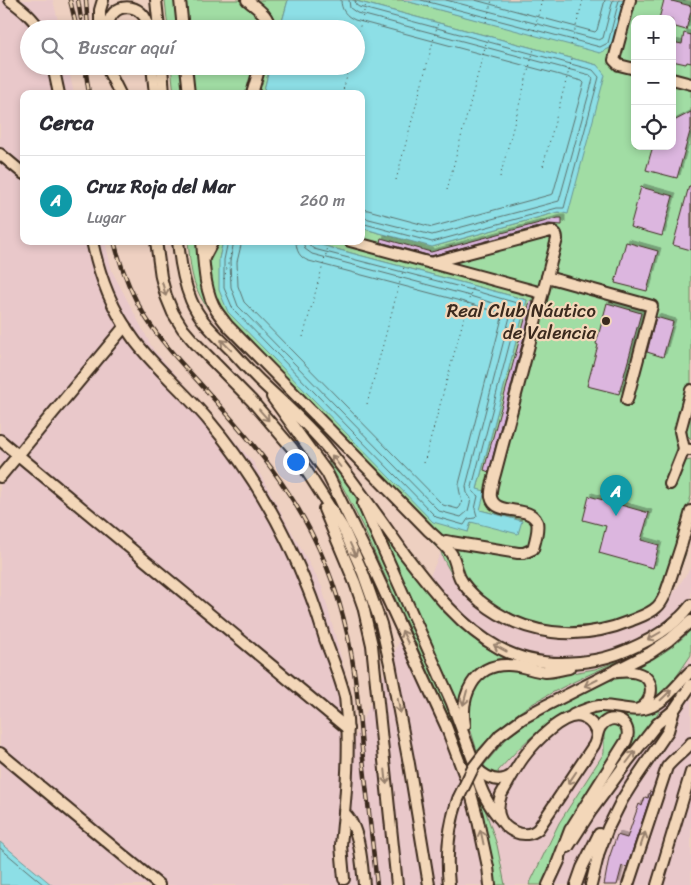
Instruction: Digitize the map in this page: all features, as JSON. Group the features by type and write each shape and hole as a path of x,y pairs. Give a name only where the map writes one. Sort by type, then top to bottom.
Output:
{"street":[{"path":"10,0 33,20"},
{"path":"100,20 103,0"},
{"path":"156,0 158,20"},
{"path":"247,0 265,15 268,20"},
{"path":"630,0 614,60 619,65 631,68"},
{"path":"109,20 113,8 120,3 126,2 135,4 142,10 147,20"},
{"path":"183,2 183,20"},
{"path":"54,75 58,90"},
{"path":"110,75 118,90"},
{"path":"113,75 114,83"},
{"path":"153,75 155,90"},
{"path":"163,75 164,90"},
{"path":"187,75 189,90"},
{"path":"253,90 257,75"},
{"path":"0,154 20,171"},
{"path":"430,263 551,231 557,235 490,495 495,505 501,508 528,513 537,521 533,549 524,553 518,553 446,541 443,544"},
{"path":"93,245 100,275 125,326 151,360 194,404 229,446 264,497 282,530 309,590 345,697 348,729 348,764 347,815 342,846 342,883"},
{"path":"157,245 166,296 183,330 252,401 292,448 343,528 363,573 380,624 398,699 428,885"},
{"path":"178,245 186,288 198,312 215,334 293,411 328,449 416,569 465,623 477,634 506,651 521,657 561,664 577,664 600,659"},
{"path":"202,245 209,294 216,310 228,326 429,532 443,544 451,553 460,578 478,599 505,618 549,632 589,632 623,624 653,611 662,600 680,551 691,511"},
{"path":"204,259 211,245"},
{"path":"365,245 542,293"},
{"path":"464,272 460,269 459,264 462,257 466,254"},
{"path":"546,277 652,306 627,400"},
{"path":"0,477 125,326"},
{"path":"260,380 327,473 367,554 446,726 470,790 490,885"},
{"path":"670,484 688,450 680,431 691,390"},
{"path":"0,440 348,729"},
{"path":"310,478 335,532 355,583 363,606 372,645 397,885"},
{"path":"354,485 452,703 476,768 477,779 487,802 511,830 521,834 531,834 538,829 594,745 602,724 613,719 625,725 628,732 626,741 570,830 548,885"},
{"path":"469,748 463,714 464,701 472,682 482,673 494,667 508,664 546,672 600,659 630,648 658,634 679,618 691,605"},
{"path":"449,885 448,839 458,798 473,768 500,735 535,711 640,659 678,633 691,620"},
{"path":"503,822 498,814 501,795 527,754 548,731 583,710 599,706 639,710 653,706 663,699 691,671"},
{"path":"610,673 634,672 647,679 651,688 650,698 639,710"},
{"path":"557,864 591,811 627,762 657,724 674,710 691,685"},
{"path":"576,885 588,855 610,812 632,784 668,731 674,710"},
{"path":"572,716 582,716 586,719 593,725 597,736"},
{"path":"628,885 667,767 691,743"},
{"path":"0,753 159,885"},
{"path":"476,768 483,775 493,779 503,780 513,774"},
{"path":"657,885 691,772"},
{"path":"591,885 603,840 614,815 632,784"},
{"path":"347,815 358,840 364,885"},
{"path":"584,885 598,834"}],"path":[{"path":"428,7 430,0"},
{"path":"486,22 492,0"},
{"path":"533,35 542,0"},
{"path":"571,45 583,0"},
{"path":"362,20 366,4"},
{"path":"396,180 438,23"},
{"path":"447,190 488,36"},
{"path":"500,177 534,48"},
{"path":"543,166 572,59"},
{"path":"343,90 347,75"},
{"path":"224,279 233,245"},
{"path":"303,337 328,247"},
{"path":"367,404 404,267"},
{"path":"424,463 473,285"}],"shaded area":[{"path":"0,0 53,0 58,20 20,20 20,75 70,75 73,90 20,90 20,245 106,245 112,271 153,349 254,463 322,587 345,672 352,743 441,552 444,560 480,608 488,614 521,630 560,638 574,638 645,620 662,611 691,567 691,885 52,885 0,842"}],"green space":[{"path":"165,0 288,0 282,20 167,20"},
{"name":"Real Club Náutico de Valencia","path":"352,0 402,0 600,52 612,47 625,0 691,0 691,439 687,435 687,428 676,425 674,433 683,463 691,460 691,496 676,549 686,553 667,604 659,613 641,621 572,638 546,637 517,628 491,615 470,597 452,575 441,552 214,317 200,296 194,281 188,245 222,245 219,259 468,532 471,522 522,520 479,510 477,489 527,300 321,245 365,245 365,229 432,247 558,212 568,213 597,65"},
{"path":"172,75 268,75 264,90 174,90"},
{"path":"328,461 355,496 447,698 469,763 468,765 458,737 363,527"},
{"path":"382,533 454,621 481,645 509,661 481,670 460,713 418,613"},
{"path":"691,630 691,655 670,686 659,697 652,676 639,666 667,650"},
{"path":"619,661 563,687 523,710 501,726 477,751 466,715 469,697 481,679 490,673 501,669 512,669 561,675 595,669"},
{"path":"622,678 636,679 643,683 645,696 642,702 623,706 588,703 579,706 531,737 498,771 499,774 490,773 484,765 507,738 520,728 608,681"},
{"path":"663,706 617,769 614,770 614,766 633,738 633,729 627,717 622,715 611,714 604,716 598,722 590,714 604,712 638,715 650,713"},
{"path":"608,725 619,727 623,738 564,837 542,885 529,885 559,823 604,753 604,728"},
{"path":"475,780 497,845 505,885 496,885"}],"water":[{"path":"288,0 352,0 597,65 605,75 568,214 558,212 432,247 365,229 365,90 264,90 268,75 365,75 365,20 282,20"},
{"path":"402,0 625,0 612,47 600,53"},
{"path":"222,245 321,245 527,300 477,489 485,491 480,510 522,521 518,534 471,522 468,532 433,522 228,312 219,290 219,259"},
{"path":"0,842 52,885 0,885"}],"building":[{"path":"664,0 691,6 686,30 676,27 676,15 660,15"},
{"path":"684,33 691,35 691,63 676,62 676,43 682,44"},
{"path":"691,112 691,128 677,178 646,170 652,150 676,150 676,120"},
{"path":"689,186 691,186 691,250 673,245"},
{"path":"641,187 673,196 662,236 630,227"},
{"path":"562,218 562,225 549,224 431,256 380,242 381,238 431,252"},
{"path":"626,242 658,251 647,291 615,283"},
{"path":"530,301 533,302 489,472 484,470"},
{"path":"607,303 641,313 619,394 587,386"},
{"path":"656,317 673,322 663,357 647,352"},
{"path":"589,496 649,513 641,540 659,545 653,568 599,553 606,526 583,520"},
{"path":"650,791 652,792 627,867 622,866 617,885 604,885 609,858 617,835 627,838 639,804 642,806 645,797 648,798"}],"railway":[{"path":"70,0 75,20"},
{"path":"78,0 81,19"},
{"path":"86,0 87,20"},
{"path":"86,75 88,90"},
{"path":"115,245 127,281 146,318 170,350 268,464 299,510 325,563 338,599 353,665 377,885"}],"place":[{"name":"Real Club Náutico de Valencia","path":"606,321"},
{"name":"Cruz Roja del Mar","path":"616,516"}]}
